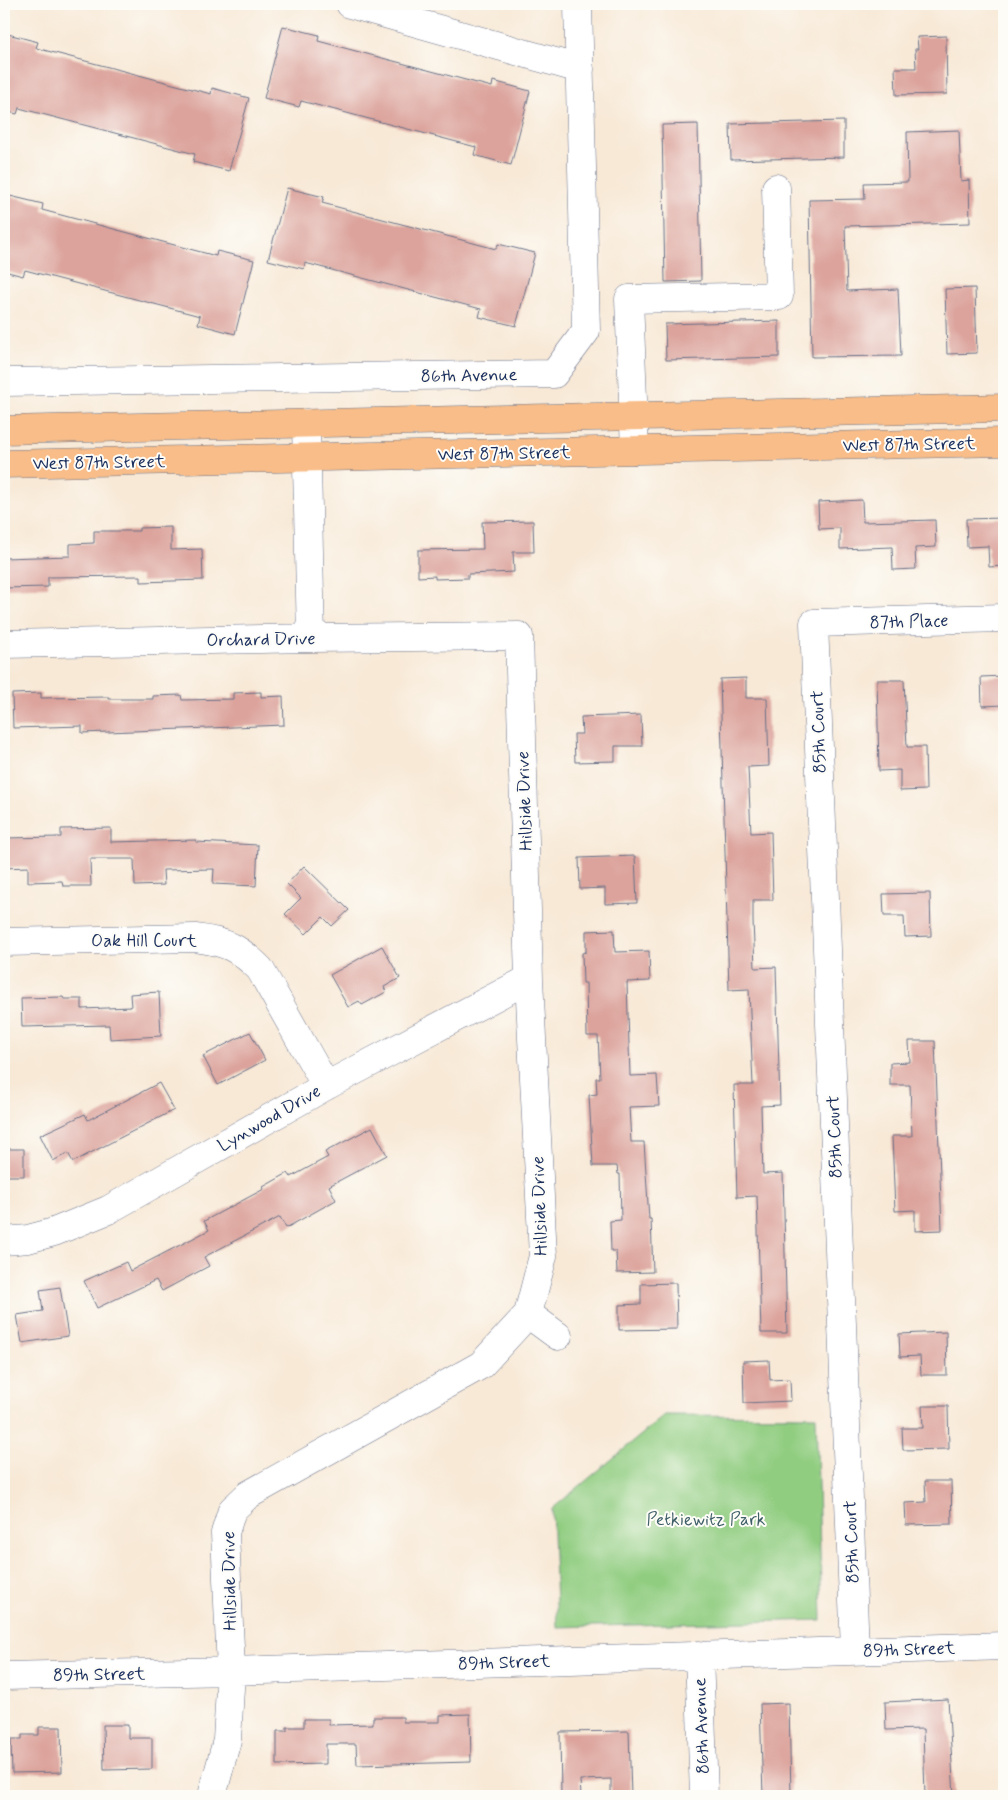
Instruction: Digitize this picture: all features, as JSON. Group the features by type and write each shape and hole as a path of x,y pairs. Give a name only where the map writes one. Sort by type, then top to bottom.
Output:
{"main road":[{"name":"West 87th Street","path":"4,430 1004,408"},
{"name":"West 87th Street","path":"4,464 1004,442"}],"street":[{"path":"350,4 580,69"},
{"name":"86th Avenue","path":"4,382 554,374 586,332 578,4"},
{"path":"635,450 629,299 779,296 776,188"},
{"path":"306,423 311,638"},
{"name":"87th Place","path":"814,623 1004,618"},
{"name":"85th Court","path":"814,623 855,1650"},
{"name":"Orchard Drive","path":"4,644 519,636"},
{"name":"Hillside Drive","path":"212,1796 226,1740 231,1671 224,1533 232,1510 248,1495 481,1365 528,1314 543,1256 529,979 519,636"},
{"name":"Oak Hill Court","path":"4,942 195,938 214,940 231,946 246,955 260,969 326,1086"},
{"name":"Lynwood Drive","path":"4,1241 28,1239 54,1232 108,1210 326,1086 529,979"},
{"path":"528,1314 558,1336"},
{"name":"89th Street","path":"4,1676 231,1671 1004,1646"},
{"name":"86th Avenue","path":"698,1655 704,1796"}],"green space":[{"name":"Petkiewitz Park","path":"665,1415 816,1416 822,1620 557,1627 552,1509"}],"building":[{"path":"283,26 319,35 318,41 492,87 493,81 530,91 511,165 474,155 476,147 301,101 299,107 264,98"},
{"path":"4,33 38,42 36,48 211,94 212,88 249,98 229,171 193,162 195,154 19,108 17,114 4,111"},
{"path":"946,36 947,94 896,95 895,68 916,68 915,49 918,49 917,37"},
{"path":"844,121 844,157 731,160 730,124"},
{"path":"698,124 701,281 665,282 662,125"},
{"path":"959,130 961,181 969,180 970,223 845,226 847,291 898,289 901,356 812,357 809,200 865,199 864,183 908,182 907,132"},
{"path":"287,188 324,197 322,203 496,249 498,244 535,253 516,326 479,317 481,309 305,263 304,269 268,260"},
{"path":"6,195 43,204 42,210 216,256 217,251 254,260 235,334 198,324 200,316 25,270 23,276 4,271 4,205"},
{"path":"975,288 977,353 947,354 945,289"},
{"path":"779,321 779,357 666,360 665,324"},
{"path":"862,500 863,522 935,520 936,547 915,548 916,569 893,570 892,547 840,549 840,528 819,529 818,502"},
{"path":"1004,518 1004,566 989,567 988,546 967,547 966,519"},
{"path":"533,521 534,552 513,552 514,572 468,574 468,578 435,579 435,576 418,577 418,550 483,549 482,522"},
{"path":"171,527 171,550 202,549 203,580 141,582 141,576 48,577 48,587 4,588 4,558 70,556 70,544 94,543 94,531 139,531 139,528"},
{"path":"1004,676 1004,705 982,706 981,677"},
{"path":"746,678 746,698 767,698 769,766 748,767 751,833 771,832 773,900 753,900 753,921 755,968 776,967 780,1105 761,1106 762,1142 763,1174 783,1173 787,1333 761,1333 757,1196 737,1197 734,1085 753,1085 749,989 729,990 720,679"},
{"path":"877,680 904,680 907,747 925,747 926,790 900,791 900,770 879,771"},
{"path":"261,692 261,697 283,696 284,725 82,733 82,726 13,728 12,694 41,693 41,698 109,697 109,699 153,699 153,696 181,695 182,700 233,699 233,693"},
{"path":"641,715 642,746 615,746 615,761 575,762 574,734 582,734 581,717"},
{"path":"111,828 111,842 196,840 196,842 258,845 256,886 213,884 214,869 163,870 164,885 135,886 134,859 90,859 91,886 63,886 62,881 28,882 28,867 4,868 4,838 61,837 61,829"},
{"path":"635,856 637,903 605,904 605,888 580,889 579,858"},
{"path":"304,866 349,910 332,926 323,917 306,934 285,914 301,898 287,884"},
{"path":"930,893 931,936 905,937 904,916 884,916 883,894"},
{"path":"614,930 615,952 649,951 650,981 627,982 630,1076 657,1075 659,1106 629,1107 631,1142 644,1142 649,1219 651,1219 653,1272 617,1273 616,1251 611,1251 610,1221 621,1220 620,1174 618,1174 617,1166 593,1166 589,1095 597,1094 596,1078 600,1078 598,1036 587,1036 586,983 583,983 582,953 586,952 586,931"},
{"path":"382,946 400,978 384,987 386,992 362,1005 359,1001 348,1007 330,975"},
{"path":"159,992 161,1036 110,1039 109,1025 22,1027 21,998 63,997 64,999 82,999 82,1009 131,1007 130,994"},
{"path":"250,1032 265,1060 218,1085 203,1056"},
{"path":"909,1041 935,1041 942,1230 915,1231 915,1210 895,1211 892,1136 912,1136 910,1085 890,1085 890,1063 910,1062"},
{"path":"159,1083 174,1110 73,1162 68,1153 53,1161 40,1135 85,1114 88,1120"},
{"path":"372,1127 387,1155 329,1186 336,1200 286,1228 280,1217 204,1257 209,1266 162,1291 156,1280 97,1308 84,1281 126,1262 130,1271 209,1230 204,1221 264,1189 263,1187 288,1173 291,1177 328,1157 325,1152"},
{"path":"4,1149 24,1149 24,1176 4,1176"},
{"path":"676,1283 677,1329 619,1330 619,1305 641,1304 641,1284"},
{"path":"60,1287 68,1336 22,1343 17,1315 43,1311 40,1290"},
{"path":"946,1332 947,1375 921,1375 920,1356 900,1357 899,1334"},
{"path":"769,1360 770,1380 790,1379 791,1401 744,1403 743,1361"},
{"path":"922,1406 948,1406 949,1449 903,1450 902,1428 923,1428"},
{"path":"925,1481 951,1481 952,1524 906,1525 905,1503 926,1502"},
{"path":"948,1699 954,1796 925,1796 923,1729 886,1730 885,1702"},
{"path":"789,1703 791,1796 763,1796 760,1704"},
{"path":"470,1714 471,1762 357,1765 356,1744 326,1744 326,1764 277,1765 277,1731 287,1731 287,1727 304,1727 304,1719 329,1719 329,1725 373,1724 373,1717 403,1717 403,1722 440,1722 440,1715"},
{"path":"103,1725 128,1725 128,1738 152,1738 152,1769 104,1770"},
{"path":"39,1727 61,1727 62,1772 12,1773 11,1739 22,1739 22,1735 39,1735"},
{"path":"629,1731 631,1796 611,1796 611,1779 580,1780 581,1796 561,1796 560,1732"}]}
